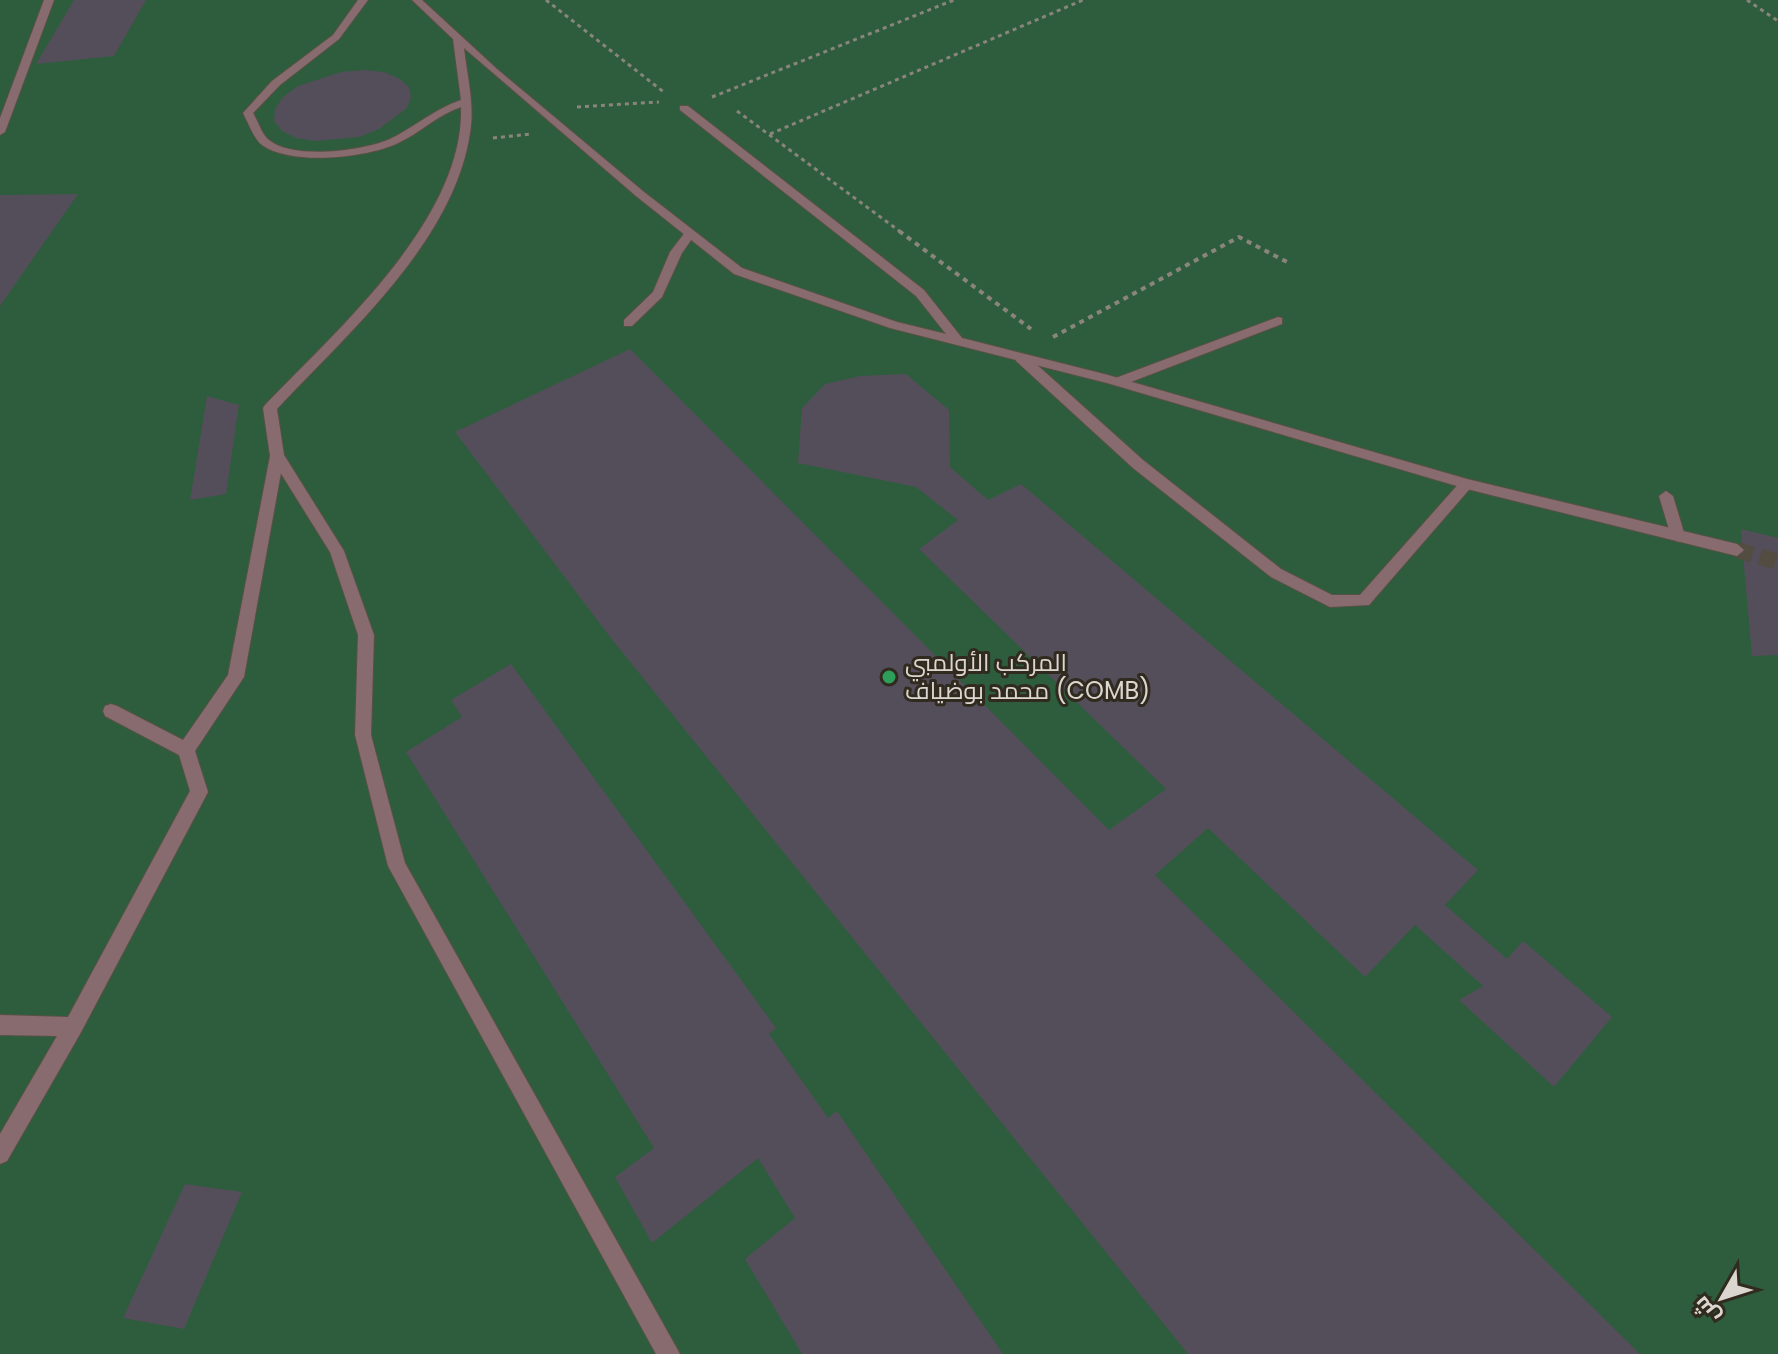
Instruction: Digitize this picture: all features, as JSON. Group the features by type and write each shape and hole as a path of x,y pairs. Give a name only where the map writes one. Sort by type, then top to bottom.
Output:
{"street":[{"path":"0,132 49,0"},
{"path":"363,0 336,37 276,83 248,113 264,142 296,155 344,153 392,142 447,108 464,102"},
{"path":"417,0 540,109 738,271 894,325 1118,382 1467,484 1737,550"},
{"path":"186,750 236,677 277,456 270,408 338,340 429,225 458,168 464,141 465,90 458,38"},
{"path":"679,104 920,293 958,341"},
{"path":"628,323 658,294 676,252 690,233"},
{"path":"1118,382 1278,321"},
{"path":"1021,358 1138,464 1276,573 1330,601 1364,601 1467,484"},
{"path":"277,456 337,551 366,635 363,735 397,866 669,1354"},
{"path":"1666,496 1678,536"},
{"path":"0,1154 73,1027 199,792 186,750 111,711"},
{"path":"0,1025 73,1027"}],"path":[{"path":"546,0 679,104"},
{"path":"540,109 679,104 716,95 954,0"},
{"path":"769,134 1083,0"},
{"path":"1747,0 1778,21"},
{"path":"716,95 1035,332 1042,363"},
{"path":"464,141 565,130"},
{"path":"1038,345 1239,237 1289,263"}],"green space":[{"name":"المركب الأولمبي محمد بوضياف (COMB)","path":"0,0 1778,0 1778,1354 0,1354"}],"building":[{"path":"74,0 146,0 114,56 36,64"},
{"path":"341,72 384,72 409,87 411,97 407,108 379,129 359,137 315,141 296,138 282,131 274,121 275,109 283,97 298,86"},
{"path":"78,194 0,306 0,195"},
{"path":"630,349 1109,830 1166,789 919,549 958,520 916,487 798,463 802,408 825,384 860,376 906,374 949,410 950,467 988,500 1021,484 1478,870 1445,905 1507,959 1523,941 1612,1017 1554,1087 1459,1000 1483,986 1415,925 1365,977 1208,828 1155,875 1640,1354 1188,1354 610,637 455,432"},
{"path":"207,396 239,405 226,494 190,500"},
{"path":"1741,529 1778,538 1778,655 1752,656 1743,555 1747,550 1742,545"},
{"path":"511,664 776,1028 769,1034 828,1118 837,1111 1003,1354 802,1354 745,1259 795,1218 758,1158 652,1243 615,1177 654,1148 406,752 462,717 451,700"},
{"path":"185,1184 242,1192 184,1329 123,1318"}],"tunnel":[{"path":"1737,550 1778,562"}],"place":[{"name":"المركب الأولمبي محمد بوضياف (COMB)","path":"889,677"}]}
